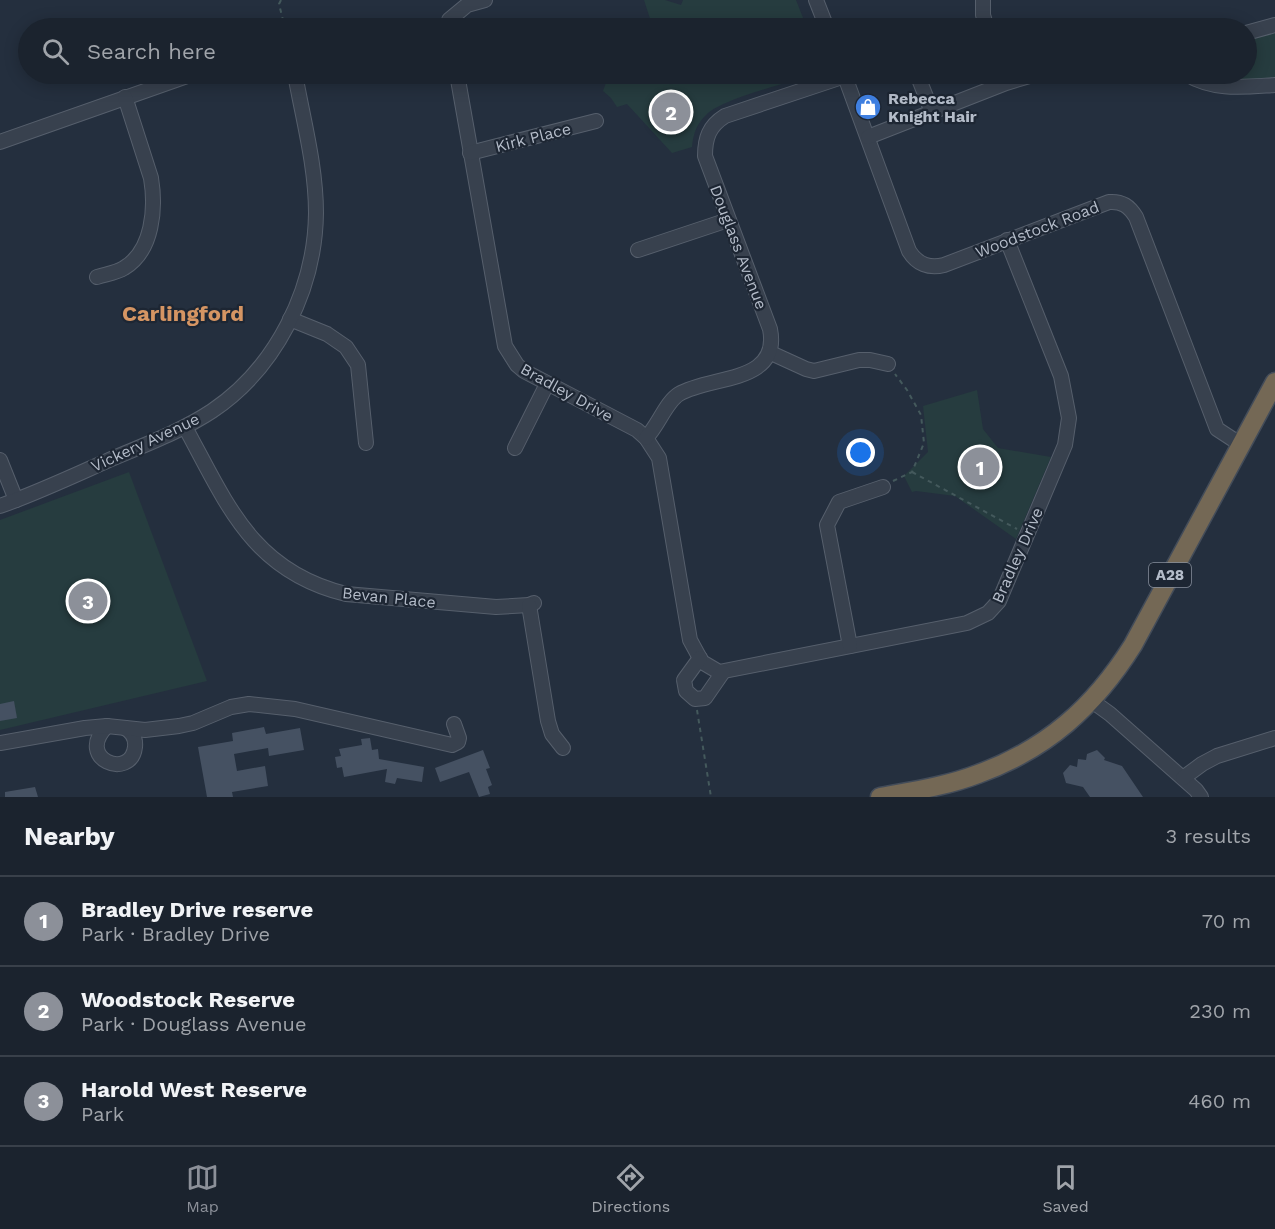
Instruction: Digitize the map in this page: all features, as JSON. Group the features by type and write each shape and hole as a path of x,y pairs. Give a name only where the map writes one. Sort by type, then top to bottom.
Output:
{"highway":[{"name":"A28","path":"880,797 977,775 1043,742 1080,714 1111,678 1133,645 1275,382"}],"street":[{"path":"451,18 464,3 485,0"},
{"path":"816,0 823,18"},
{"path":"983,0 984,18"},
{"path":"1257,30 1275,25"},
{"path":"0,142 163,84"},
{"name":"Vickery Avenue","path":"0,506 185,427 233,395 272,350 290,320 301,294 310,264 316,214 312,169 297,84"},
{"name":"Bradley Drive","path":"459,84 505,346 517,365 547,384 637,430 646,438 659,459 690,640 700,658"},
{"name":"Douglass Avenue","path":"771,353 770,329 705,156 705,143 712,126 725,116 819,84"},
{"name":"Woodstock Road","path":"848,84 909,250 917,260 929,266 939,266 1109,202 1118,202 1130,208 1136,217 1216,429 1240,444"},
{"path":"921,84 932,112"},
{"path":"868,137 932,112 991,84"},
{"path":"1207,84 1213,86 1275,85"},
{"path":"97,277 121,270 134,260 145,242 151,223 153,206 151,178 125,97"},
{"name":"Kirk Place","path":"470,153 596,121"},
{"path":"638,250 728,220"},
{"name":"Bradley Drive","path":"723,672 967,623 982,617 999,601 1065,445 1069,418 1061,376 1008,240"},
{"path":"290,320 327,334 346,347 358,365 366,443"},
{"path":"646,438 677,395 751,371 765,362 771,353 814,371 859,360 888,364"},
{"path":"515,448 547,384"},
{"name":"Bevan Place","path":"185,427 235,519 249,537 279,564 309,582 346,594 496,607 532,604 548,721 552,734 563,748"},
{"path":"0,460 16,500"},
{"path":"850,646 826,525 838,502 884,487"},
{"path":"700,658 702,662 723,672 705,698 695,699 686,691 684,681 700,658"},
{"path":"1092,701 1110,714 1202,797"},
{"path":"0,743 106,726 146,730 179,726 193,723 231,707 249,704 295,709 452,745 458,742 459,738 454,724"},
{"path":"106,726 98,738 97,750 105,761 117,764 128,760 135,749 134,736 125,728"},
{"path":"1183,778 1217,756 1275,738"}],"path":[{"path":"280,0 282,18"},
{"path":"884,487 912,472 924,443 921,415 907,390 888,364"},
{"path":"912,472 1028,535"},
{"path":"695,699 711,797"}],"green space":[{"path":"644,0 665,0 681,5 683,0 796,0 803,18 650,18"},
{"path":"1275,31 1275,79 1257,80 1257,36"},
{"path":"605,84 782,84 742,96 716,108 707,114 698,125 692,147 672,153 627,104 617,107 603,91"},
{"path":"977,390 983,429 998,448 1051,457 1016,539 955,496 912,492 904,476 928,452 923,406"},
{"path":"129,472 207,681 0,730 0,520"}],"building":[{"path":"14,701 17,718 0,721 0,704"},
{"path":"264,727 266,734 300,728 304,750 269,756 268,748 234,754 237,771 265,766 268,786 232,792 233,797 207,797 198,747 233,741 232,733"},
{"path":"370,738 372,750 378,749 379,759 424,767 422,782 397,778 395,784 385,782 387,769 344,777 342,767 337,768 335,757 341,756 339,749 362,745 361,739"},
{"path":"483,750 490,768 486,769 492,785 488,787 490,794 479,797 469,772 440,782 435,768"},
{"path":"1097,750 1105,758 1104,760 1122,766 1143,797 1090,797 1083,787 1066,783 1063,773 1070,765 1077,767 1078,759 1086,760 1087,754"},
{"path":"35,787 38,797 5,797 5,792"}],"place":[{"name":"Rebecca Knight Hair","path":"868,107"},
{"name":"Woodstock Reserve","path":"671,112"},
{"name":"Bradley Drive reserve","path":"980,467"},
{"name":"Harold West Reserve","path":"88,601"}],"district":[{"name":"Carlingford","path":"183,313"}]}
